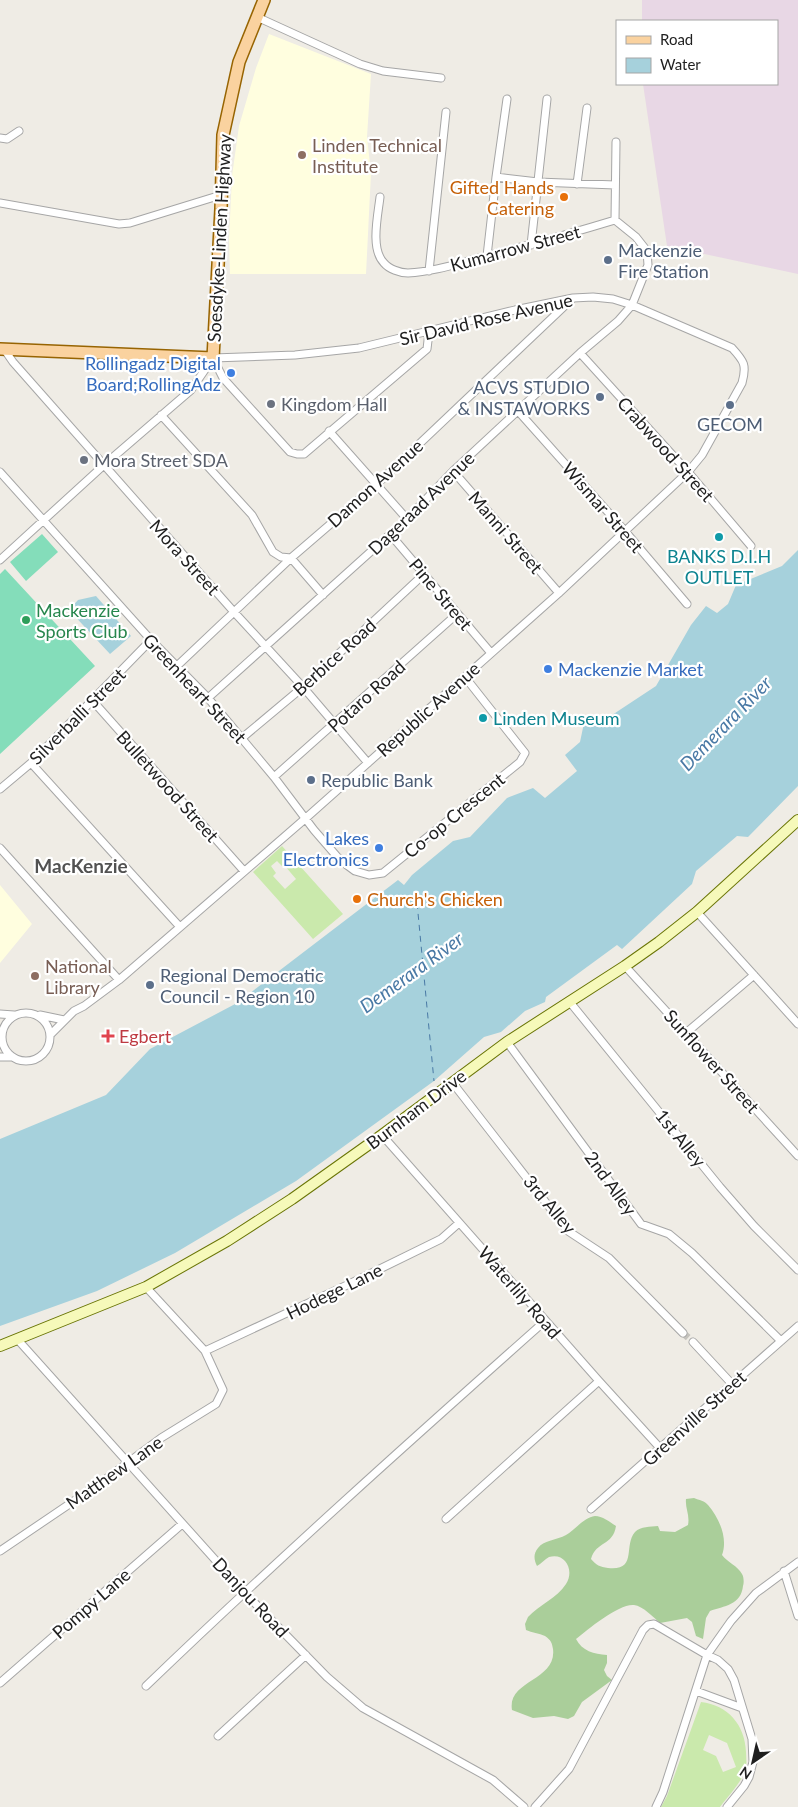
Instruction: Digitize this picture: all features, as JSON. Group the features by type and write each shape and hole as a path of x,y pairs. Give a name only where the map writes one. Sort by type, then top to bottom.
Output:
{"main road":[{"name":"Soesdyke-Linden Highway","path":"2,349 213,358 223,135 238,62 264,0"}],"street":[{"path":"257,17 360,64 384,70 441,78"},
{"path":"487,256 507,99"},
{"path":"531,245 547,99"},
{"path":"577,184 587,108"},
{"path":"429,271 446,112"},
{"path":"0,138 7,139 19,131"},
{"path":"616,142 615,220 636,237 647,251 648,265 632,305"},
{"path":"496,177 538,182 615,185"},
{"path":"0,203 119,224 130,223 221,195"},
{"name":"Kumarrow Street","path":"380,197 376,243 378,255 385,265 406,273 429,271 531,245 615,220"},
{"name":"Sir David Rose Avenue","path":"213,358 295,355 359,348 515,310 573,298 593,297 613,299 632,305 732,348 744,360"},
{"name":"Damon Avenue","path":"178,666 291,558 377,484 573,298"},
{"name":"Dageraad Avenue","path":"208,698 266,648 407,519 453,471 580,353 618,321 632,305"},
{"path":"0,560 104,465 191,390 213,358 223,378 290,452 304,454 311,450 329,431 426,349 429,332"},
{"name":"Mora Street","path":"2,349 266,648 335,723 368,763"},
{"name":"Crabwood Street","path":"580,353 688,472 751,546"},
{"name":"Republic Avenue","path":"51,1034 74,1011 84,1006 119,980 306,818 559,593 688,472 702,455 742,383 745,373 744,360"},
{"name":"Wismar Street","path":"518,411 687,604"},
{"path":"161,415 252,515 273,552 281,557 291,558 323,595"},
{"path":"329,431 407,519"},
{"name":"Manni Street","path":"453,471 559,593"},
{"name":"Greenheart Street","path":"0,472 151,640 208,698 306,818"},
{"name":"Pine Street","path":"390,534 491,653"},
{"name":"Berbice Road","path":"242,738 303,687 424,574"},
{"name":"Potaro Road","path":"274,777 457,614"},
{"name":"Silverballi Street","path":"0,789 31,763 151,640"},
{"name":"Co-op Crescent","path":"306,818 327,846 340,860 355,871 369,875 383,873 520,762 525,753 465,677"},
{"name":"Bulletwood Street","path":"92,700 244,871"},
{"path":"31,763 180,927"},
{"name":"Burnham Drive","path":"0,1346 146,1287 292,1199 507,1042 625,966 697,912 798,820"},
{"path":"0,848 119,980"},
{"path":"697,912 798,1024"},
{"name":"Sunflower Street","path":"625,966 798,1156"},
{"path":"686,1033 754,975"},
{"name":"1st Alley","path":"569,1001 720,1187 754,1226 798,1270"},
{"path":"0,1014 14,1015 24,1012 64,1020"},
{"path":"0,1057 31,1061 40,1058 46,1052 51,1034 48,1025 34,1013"},
{"path":"13,1058 4,1047 1,1036 4,1026 14,1015"},
{"name":"2nd Alley","path":"507,1042 641,1224 669,1234 692,1253 781,1341"},
{"name":"3rd Alley","path":"452,1082 568,1231 608,1258 683,1333"},
{"name":"Waterlily Road","path":"382,1135 660,1448"},
{"name":"Hodege Lane","path":"205,1352 440,1239 459,1223"},
{"path":"146,1287 205,1352"},
{"path":"146,1686 244,1592 545,1320"},
{"name":"Greenville Street","path":"591,1509 798,1326"},
{"name":"Danjou Road","path":"18,1340 244,1592 353,1700 370,1712 493,1780 524,1807"},
{"path":"692,1342 732,1384"},
{"name":"Matthew Lane","path":"0,1551 99,1484 127,1462 216,1404 222,1390 205,1352"},
{"path":"446,1519 599,1381"},
{"name":"Pompy Lane","path":"0,1683 182,1524"},
{"path":"656,1807 663,1792 707,1656 731,1621 756,1593 798,1562"},
{"path":"784,1571 798,1616"},
{"path":"535,1807 568,1769 643,1630 648,1625 654,1624 707,1656 718,1660 728,1669 734,1680 752,1739 753,1762 744,1786 727,1807"},
{"path":"218,1736 306,1655"},
{"path":"696,1691 742,1708"}],"shaded area":[{"path":"642,0 798,0 798,274 667,246 643,85 778,85 778,20 642,20"},
{"name":"Linden Technical Institute","path":"269,34 371,74 367,137 371,173 366,274 230,274 229,239 232,176 239,126 256,68"},
{"path":"0,885 32,924 0,963"}],"green space":[{"path":"42,534 58,552 26,581 10,562"},
{"name":"Mackenzie Sports Club","path":"5,569 95,666 0,754 0,574"},
{"path":"282,846 343,914 313,939 253,872","holes":["277,861 283,867 285,866 296,879 285,889 273,876 276,873 271,866"]},
{"path":"694,1498 707,1504 712,1511 722,1529 724,1549 722,1555 740,1571 744,1580 742,1592 735,1601 710,1611 706,1618 703,1639 696,1636 692,1622 687,1618 660,1623 641,1607 628,1605 613,1612 576,1639 589,1651 607,1655 607,1663 604,1670 612,1680 582,1702 574,1716 568,1719 554,1716 533,1718 512,1710 512,1700 517,1692 548,1668 552,1660 552,1643 543,1635 526,1630 525,1624 528,1617 562,1589 569,1579 567,1563 560,1557 549,1557 537,1566 534,1557 538,1548 544,1543 566,1535 587,1519 598,1516 616,1526 612,1537 593,1553 591,1559 600,1566 617,1568 627,1562 630,1544 637,1530 658,1526 660,1531 675,1532 688,1525 686,1499"},
{"path":"701,1702 719,1707 727,1712 738,1725 745,1742 746,1768 738,1783 720,1807 661,1807 667,1796","holes":["709,1735 727,1743 736,1767 723,1772 716,1756 703,1750"]}],"water":[{"name":"Demerara River","path":"798,550 798,786 748,837 737,836 696,871 692,884 622,949 617,945 546,997 545,1002 525,1011 501,1032 484,1037 434,1081 296,1181 175,1253 97,1291 0,1326 0,1139 106,1095 150,1049 237,1003 398,880 404,885 412,875 453,841 470,837 507,798 533,788 545,798 577,771 565,755 580,742 584,723 609,717 656,686 691,625 706,606 717,613 728,604 736,585 782,566"},
{"path":"96,596 131,636 110,654 69,610 78,600"}],"ferry route":[{"path":"416,892 434,1081"}],"tunnel":[{"path":"683,1333 693,1342"}],"place":[{"name":"Linden Technical Institute","path":"302,155"},
{"name":"Gifted Hands Catering","path":"564,197"},
{"name":"Mackenzie Fire Station","path":"608,260"},
{"name":"Rollingadz Digital Board;RollingAdz","path":"231,373"},
{"name":"ACVS STUDIO & INSTAWORKS","path":"600,397"},
{"name":"Kingdom Hall","path":"271,404"},
{"name":"GECOM","path":"730,405"},
{"name":"Mora Street SDA","path":"84,460"},
{"name":"BANKS D.I.H OUTLET","path":"719,537"},
{"name":"Mackenzie Sports Club","path":"26,620"},
{"name":"Mackenzie Market","path":"548,669"},
{"name":"Linden Museum","path":"483,718"},
{"name":"Republic Bank","path":"311,780"},
{"name":"Lakes Electronics","path":"379,848"},
{"name":"Church's Chicken","path":"357,899"},
{"name":"National Library","path":"35,976"},
{"name":"Regional Democratic Council - Region 10","path":"150,985"},
{"name":"Egbert","path":"108,1036"}],"district":[{"name":"MacKenzie","path":"81,865"}]}
